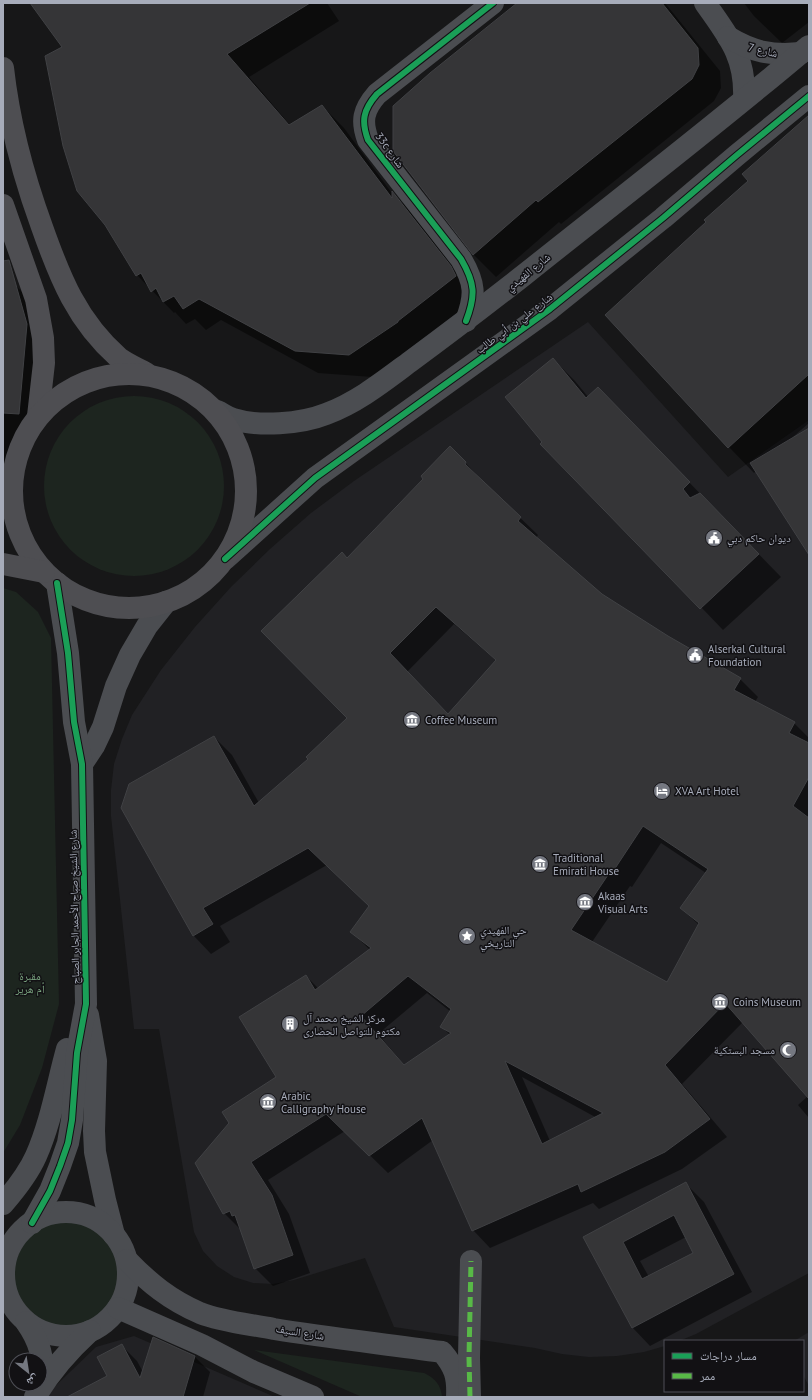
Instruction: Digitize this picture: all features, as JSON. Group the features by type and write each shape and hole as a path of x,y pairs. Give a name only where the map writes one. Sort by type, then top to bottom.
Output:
{"main road":[{"path":"3,68 10,115 18,152 31,196 56,266 68,292 82,316 120,359 147,374"},
{"path":"3,205 36,299 44,363 38,416"},
{"path":"3,469 38,416 60,395 87,381 116,373 147,374 173,381 197,393 217,411 235,437 245,467 247,499 240,530 225,559 212,574 182,596 166,602 144,607 121,608 98,604 76,596 50,578 24,544 13,511 12,476 21,443"},
{"path":"3,564 50,578"}],"street":[{"name":"33c شارع","path":"466,321 472,305 473,289 469,273 462,259 368,140 364,121 368,106 377,94 493,3"},
{"name":"شارع 7","path":"705,3 728,37 740,60 744,86 744,99"},
{"name":"شارع 7","path":"728,37 741,45 756,50 778,54 805,49"},
{"name":"شارع الفهيدي","path":"217,411 233,419 254,423 300,421 345,407 365,395 466,321 805,49"},
{"name":"شارع علي بن أبي طالب","path":"225,559 315,478 550,309 663,218 809,96"},
{"name":"شارع الشيخ صباح الأحمد الجابر الصباح","path":"50,578 68,653 74,722 82,764 86,1004 96,1061 95,1152 114,1235"},
{"path":"82,764 94,746 103,727 116,686 130,655 147,626 166,602"},
{"name":"شارع الشيخ صباح الأحمد الجابر الصباح","path":"32,1223 50,1191 68,1143 72,1120 77,1053 86,1004"},
{"path":"3,1204 17,1188 35,1157 48,1125 71,1034 86,1004"},
{"path":"41,1352 34,1333 14,1311 6,1289 4,1275 6,1249 18,1234 32,1223 46,1215 63,1212 79,1213 94,1219 108,1228 122,1247 127,1260 128,1276 125,1293 118,1308 107,1320 90,1331 65,1356 48,1378"},
{"name":"شارع السيف","path":"127,1260 142,1276 160,1291 179,1303 222,1320 307,1334 442,1352 451,1362 456,1375 457,1397"},
{"path":"470,1397 469,1358 471,1261"},
{"path":"118,1308 202,1345 254,1372 313,1397"},
{"path":"14,1311 44,1332 63,1335 76,1335 90,1331"}],"shaded area":[{"name":"حي الفهيدي التاريخي","path":"588,322 728,477 809,420 809,1273 696,1334 681,1340 664,1340 664,1346 644,1352 617,1356 589,1357 394,1327 365,1258 294,1280 273,1284 253,1283 234,1277 217,1266 203,1251 194,1232 159,1029 134,1029 111,816 111,790 114,764 132,715 161,670 195,627 231,587 270,549 311,513 354,481"},
{"path":"809,1332 809,1386 804,1377 804,1340 796,1340"},
{"path":"134,1336 275,1397 44,1397 96,1347"}],"green space":[{"path":"134,396 152,398 168,403 184,411 198,422 209,436 217,452 222,468 224,486 222,504 217,520 209,536 198,550 184,561 168,569 152,574 134,576 116,574 100,569 84,561 70,550 59,536 51,520 46,504 44,486 46,468 51,452 59,436 70,422 84,411 100,403 116,398"},
{"name":"مقبرة أم هرير","path":"3,588 16,592 38,612 51,638 59,1004 42,1068 20,1125 3,1153"},
{"path":"67,1222 87,1226 104,1238 116,1255 120,1275 116,1295 104,1312 87,1324 67,1328 47,1324 30,1312 18,1295 14,1275 18,1255 30,1238 47,1226"},
{"path":"254,1350 424,1373 437,1382 442,1397 362,1397"}],"building":[{"path":"30,3 310,3 227,54 289,125 322,105 392,198 392,191 451,266 456,276 398,322 349,355 295,351 199,299 183,309 174,296 163,302 156,288 151,292 141,273 136,276 105,225 77,191 63,146 45,56 62,47"},
{"path":"517,3 662,3 698,48 699,65 692,79 538,202 536,200 473,255 393,151 393,106 430,73"},
{"path":"809,115 809,374 728,448 605,315 706,222 704,220 748,181 742,174"},
{"path":"9,260 27,324 19,414 3,413 3,261"},
{"path":"553,358 586,398 598,387 690,482 683,489 690,498 700,493 759,554 700,609 540,444 542,442 505,397"},
{"path":"809,428 809,555 750,463"},
{"path":"450,446 466,462 465,464 521,517 518,521 602,594 668,636 741,678 734,690 795,722 789,733 809,743 809,777 793,806 809,818 809,1099 725,1003 665,1065 710,1119 665,1152 581,1192 578,1184 472,1231 422,1118 369,1156 326,1114 251,1162 272,1195 293,1255 254,1269 235,1215 232,1216 230,1211 223,1214 195,1163 229,1123 222,1112 276,1077 239,1017 306,975 315,990 371,948 350,932 369,906 308,848 203,908 213,924 193,936 121,808 129,784 214,736 254,806 308,759 306,757 347,718 261,631 342,552 347,558 423,479 421,476","holes":["436,607 496,660 448,714 390,653","643,826 708,869 680,908 699,923 667,982 571,930 612,869 614,870","408,976 451,1009 440,1027 451,1033 404,1065 361,1016","505,1061 603,1113 542,1144"]},
{"path":"686,1182 734,1274 632,1328 583,1237","holes":["674,1215 693,1253 642,1279 623,1242"]},
{"path":"153,1337 195,1356 183,1397 67,1397 107,1376 97,1357 122,1344 140,1378"}],"marked path":[{"path":"470,1397 469,1358 471,1261"}],"cycle path":[{"path":"466,321 473,296 471,282 466,267 368,140 364,127 364,121 366,111 377,94 493,3"},
{"path":"225,559 315,478 550,309 663,218 809,96"},
{"path":"32,1223 50,1191 68,1143 72,1120 77,1053 86,1004 82,764 74,722 68,653 57,583"}],"place":[{"name":"ديوان حاكم دبي","path":"714,538"},
{"name":"Alserkal Cultural Foundation","path":"695,655"},
{"name":"Coffee Museum","path":"412,720"},
{"name":"XVA Art Hotel","path":"662,791"},
{"name":"Traditional Emirati House","path":"540,864"},
{"name":"Akaas Visual Arts","path":"585,902"},
{"name":"حي الفهيدي التاريخي","path":"467,936"},
{"name":"Coins Museum","path":"720,1002"},
{"name":"مركز الشيخ محمد آل مكتوم للتواصل الحضارى","path":"290,1024"},
{"name":"مسجد البستكية","path":"788,1050"},
{"name":"Arabic Calligraphy House","path":"268,1102"}]}
